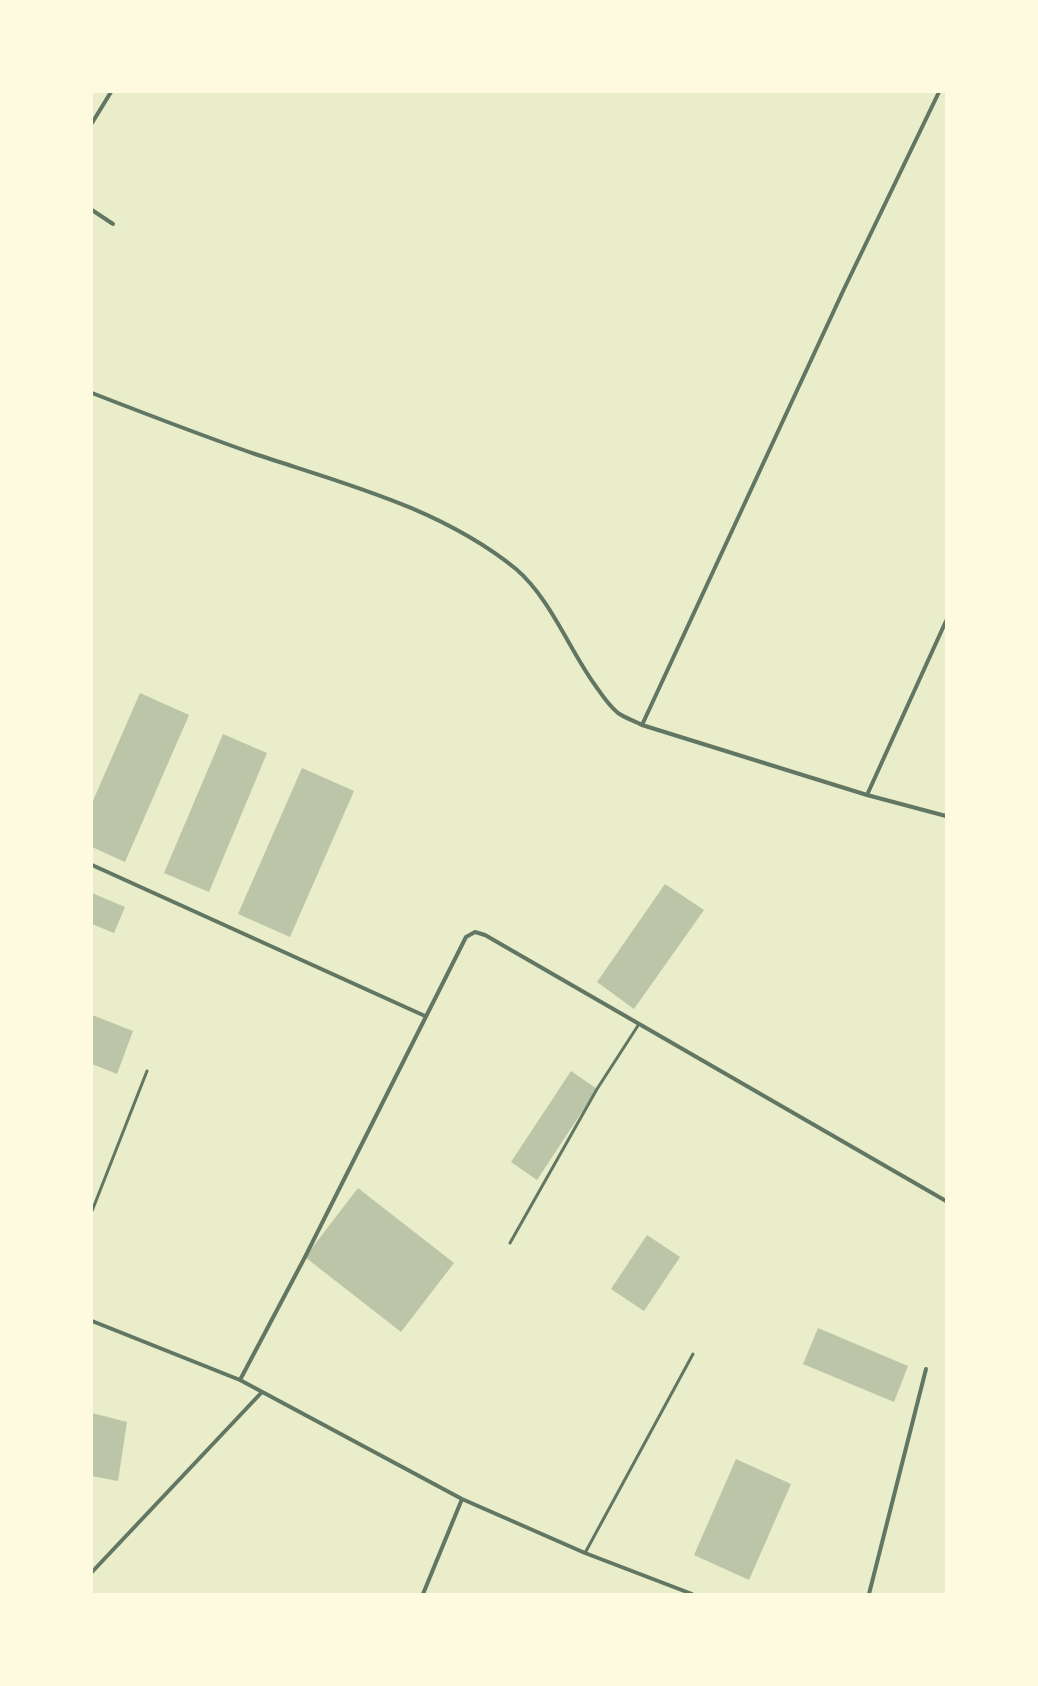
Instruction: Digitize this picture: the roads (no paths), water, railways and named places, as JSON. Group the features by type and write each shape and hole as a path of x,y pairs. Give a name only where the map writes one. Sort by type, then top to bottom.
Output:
{"street":[{"path":"92,123 112,92"},
{"path":"642,724 844,289 939,92"},
{"path":"92,210 113,224"},
{"path":"92,393 230,445 394,500 447,524 517,570 536,592 585,671 609,705 620,714 642,724 867,795 946,816"},
{"path":"867,795 946,622"},
{"path":"92,865 425,1016"},
{"path":"240,1380 305,1257 466,937 475,932 485,935 946,1201"},
{"path":"92,1321 240,1380 462,1499 586,1553 692,1594"},
{"path":"869,1594 926,1369"},
{"path":"92,1572 262,1392"},
{"path":"423,1594 462,1499"}],"lane":[{"path":"510,1243 597,1089 639,1024"},
{"path":"92,1211 147,1071"},
{"path":"586,1553 693,1354"}]}
